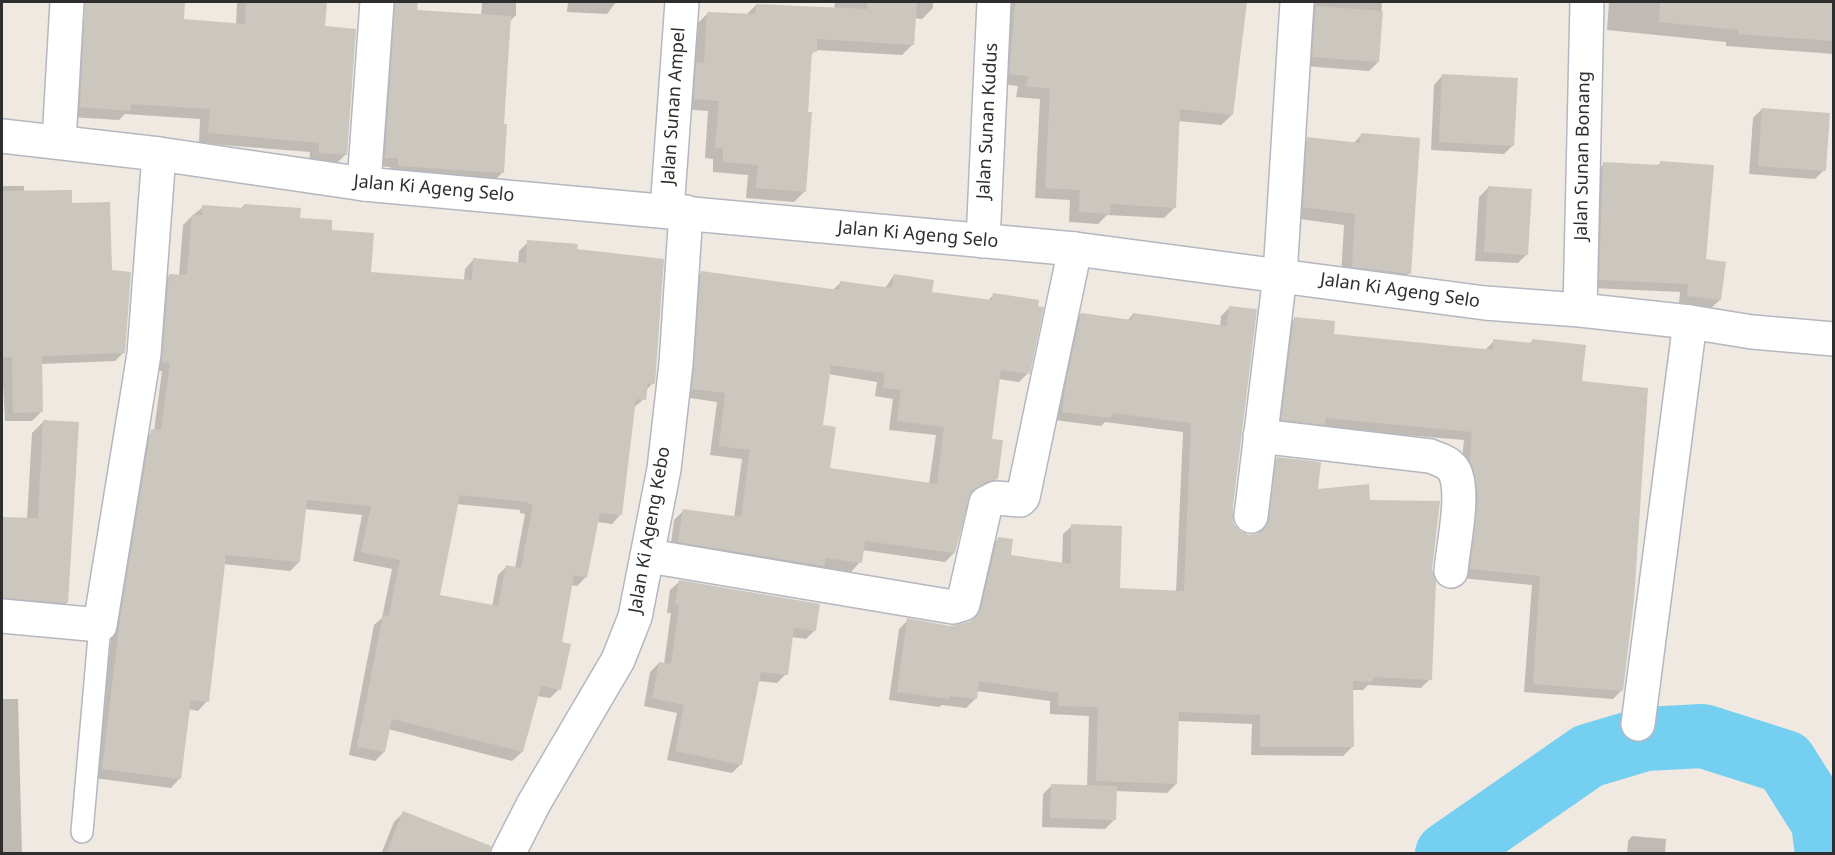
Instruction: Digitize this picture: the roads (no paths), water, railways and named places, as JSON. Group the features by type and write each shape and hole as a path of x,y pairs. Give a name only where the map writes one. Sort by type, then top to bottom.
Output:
{"street":[{"path":"59,142 67,2"},
{"path":"364,184 377,2"},
{"name":"Jalan Sunan Ampel","path":"676,211 682,2"},
{"name":"Jalan Sunan Kudus","path":"983,241 994,2"},
{"path":"1251,516 1280,275 1297,2"},
{"name":"Jalan Sunan Bonang","path":"1580,310 1587,2"},
{"name":"Jalan Ki Ageng Selo","path":"2,136 159,154 364,184 1075,249 1485,303 1690,321 1752,332 1833,339"},
{"path":"2,616 100,625 144,354 159,154"},
{"name":"Jalan Ki Ageng Kebo","path":"509,851 534,803 618,660 635,617 649,555 664,469 676,364 676,211"},
{"path":"649,555 953,607 963,604 986,503 996,498 1020,500 1023,497 1075,249"},
{"path":"1638,724 1690,321"},
{"path":"1260,436 1430,456 1446,461 1455,474 1458,490 1451,571"}],"lane":[{"path":"82,832 100,625"}],"waterway":[{"path":"1447,854 1588,756 1645,739 1703,736 1785,762 1823,822 1827,854"}]}
